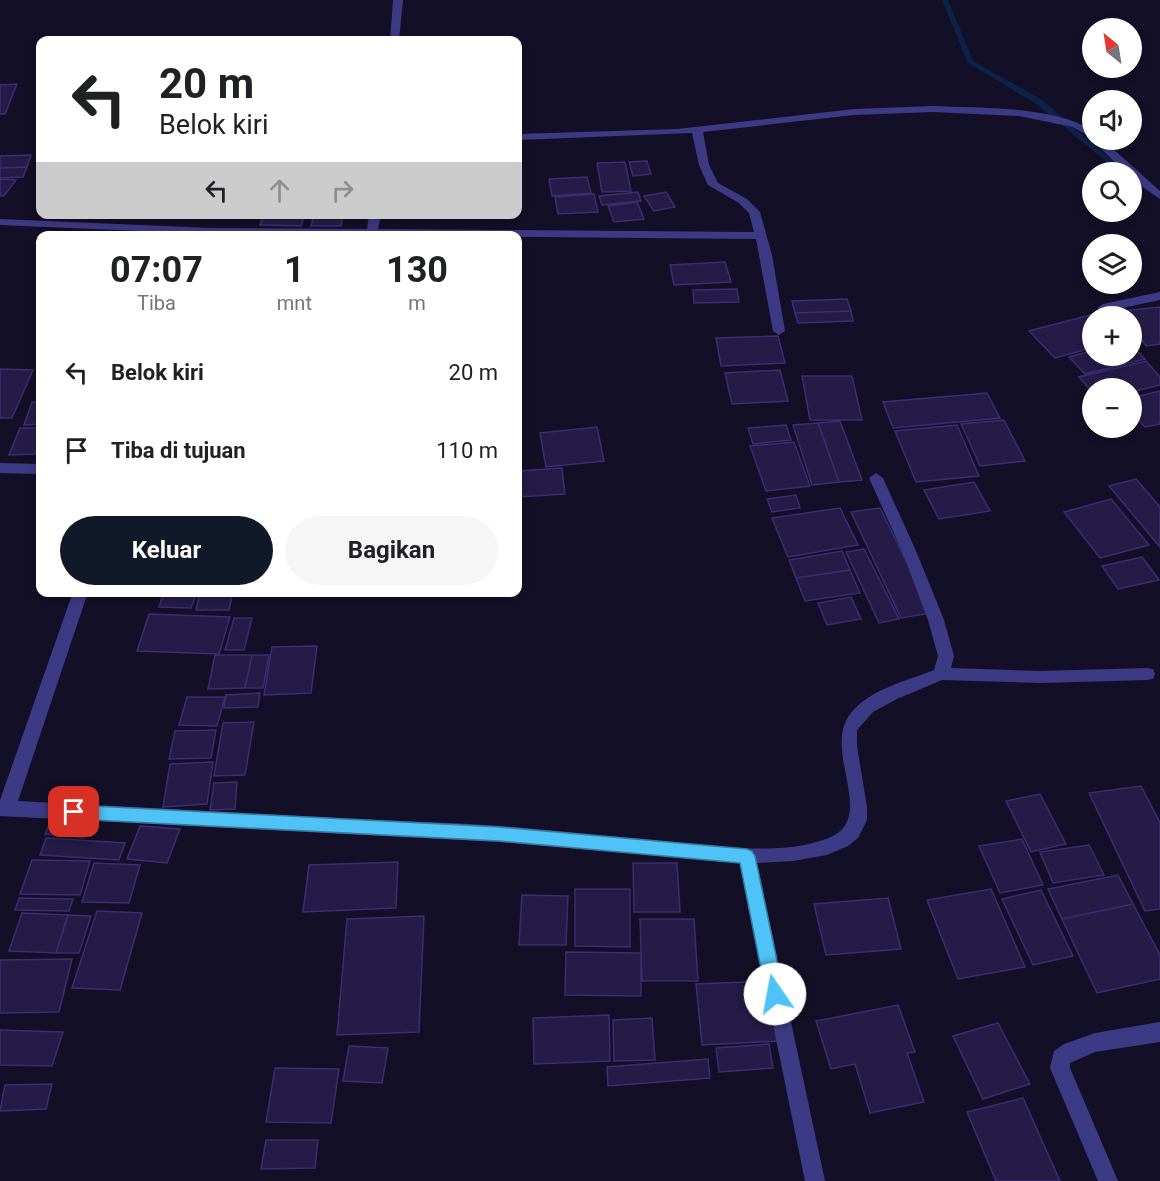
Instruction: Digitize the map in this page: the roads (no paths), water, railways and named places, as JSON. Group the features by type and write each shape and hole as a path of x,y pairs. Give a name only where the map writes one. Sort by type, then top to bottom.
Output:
{"street":[{"path":"395,36 398,0"},
{"path":"522,137 697,130 854,112 933,109 1019,113 1076,124 1082,128"},
{"path":"697,130 704,165 713,184 743,201 754,212 761,236 779,331"},
{"path":"1107,150 1120,162"},
{"path":"1142,182 1160,196"},
{"path":"0,222 171,231"},
{"path":"522,234 761,236"},
{"path":"1112,306 1160,296"},
{"path":"0,468 36,468"},
{"path":"876,478 936,620 946,656 941,674"},
{"path":"79,597 4,808 499,834 747,856 794,853 831,847 849,836 857,822 859,806 848,740 850,726 861,712 880,699 941,674 1018,677 1147,674"},
{"path":"747,856 815,1181"},
{"path":"1108,1181 1060,1068 1061,1058 1070,1051 1090,1045 1160,1032"}],"waterway":[{"path":"945,0 970,62 1038,101 1111,162"},
{"path":"1142,186 1160,196"}]}
